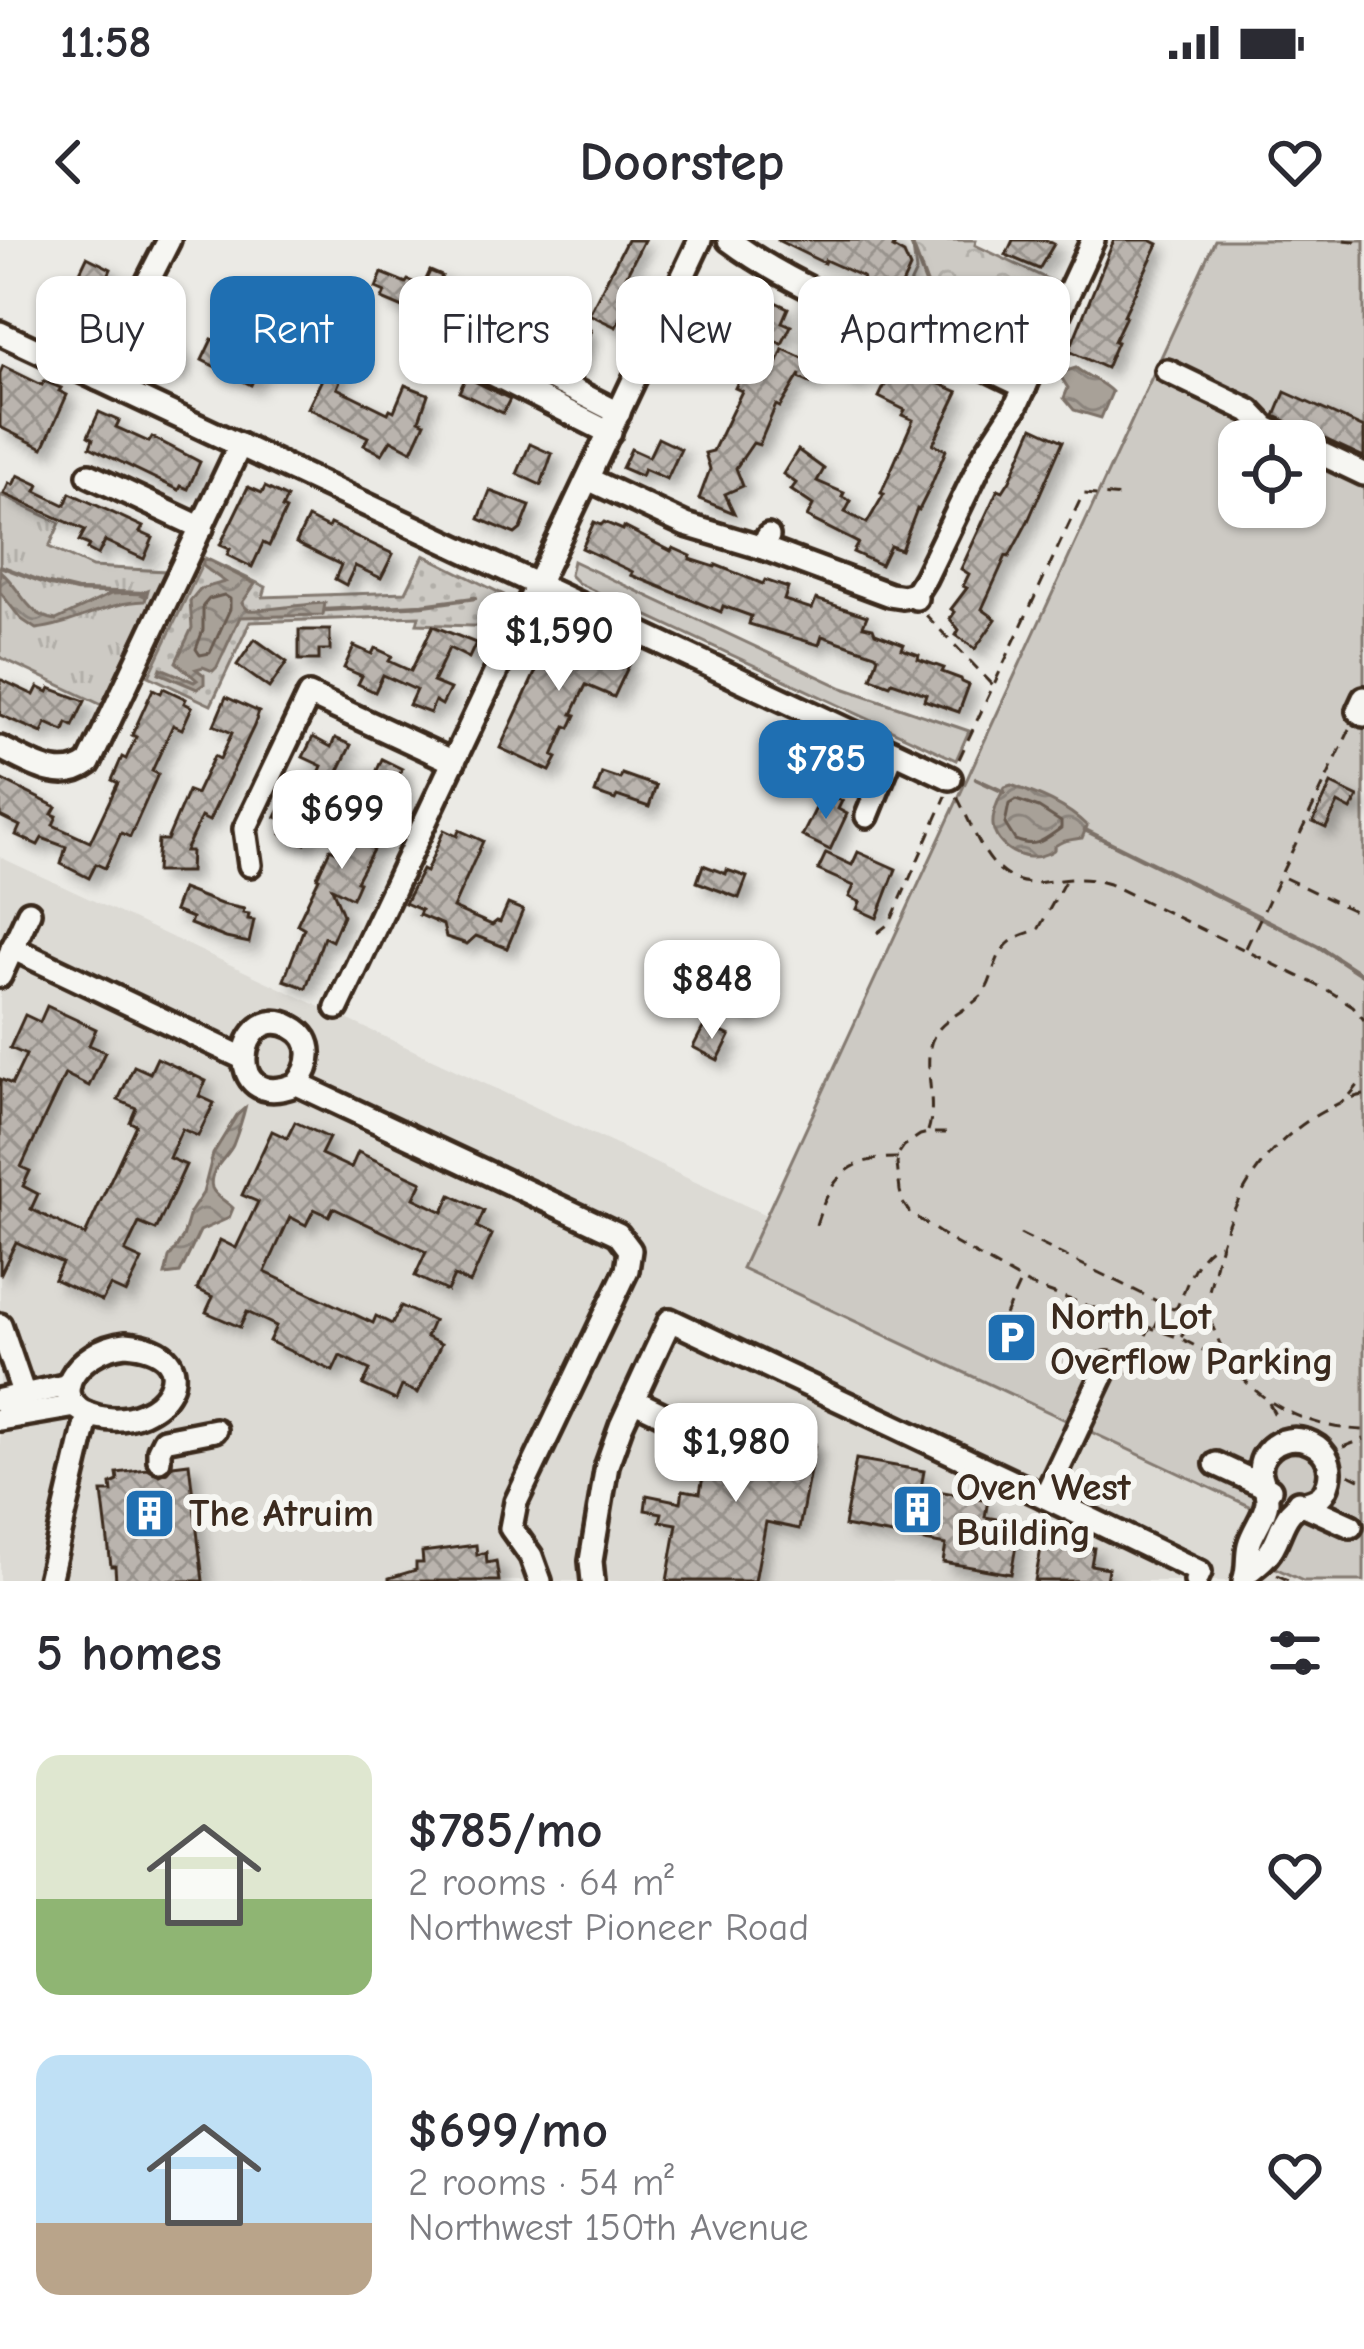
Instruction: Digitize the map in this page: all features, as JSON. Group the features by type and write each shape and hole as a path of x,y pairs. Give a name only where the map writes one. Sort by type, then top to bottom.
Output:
{"street":[{"path":"151,276 169,240"},
{"path":"337,1008 700,240"},
{"path":"729,240 766,266 1025,387"},
{"path":"588,479 686,525 765,542 890,595 915,596 986,454 1008,421 1093,240"},
{"path":"0,333 36,350"},
{"path":"1167,371 1250,411 1258,420"},
{"path":"109,384 950,778"},
{"path":"525,384 614,423"},
{"path":"549,384 614,423"},
{"path":"0,748 50,772 68,773 80,770 96,752 240,445"},
{"path":"1326,456 1364,474"},
{"path":"89,475 202,528"},
{"path":"250,865 244,830 309,695 454,762"},
{"path":"867,816 893,752"},
{"path":"0,976 28,911"},
{"path":"12,948 242,1058"},
{"path":"274,1023 293,1027 306,1040 308,1071 298,1084 280,1091 262,1088 248,1076 242,1058 247,1041 258,1029 274,1023"},
{"path":"298,1084 618,1234 630,1250 627,1270 516,1502 511,1528 531,1556 540,1581"},
{"path":"593,1581 591,1561 608,1465 670,1320 1200,1572 1196,1581"},
{"path":"0,1325 24,1395"},
{"path":"1045,1497 1118,1369"},
{"path":"0,1400 24,1395 78,1402"},
{"path":"634,1400 674,1420"},
{"path":"0,1420 78,1402"},
{"path":"49,1581 78,1402"},
{"path":"160,1460 164,1440 214,1430"},
{"path":"1287,1439 1315,1444 1333,1463 1324,1495 1287,1516 1270,1552 1246,1577 1249,1544 1266,1506 1259,1469 1262,1459 1287,1439"},
{"path":"1216,1464 1351,1526"}],"path":[{"path":"1344,240 1364,242"},
{"path":"878,933 890,923 942,807 950,778 1083,494 1124,497"},
{"path":"915,596 928,617 994,686"},
{"path":"1246,950 1362,708"},
{"path":"950,778 985,856 1017,881 1082,877 1109,884 1342,998 1364,1020"},
{"path":"1282,876 1364,916"},
{"path":"928,1132 933,1113 929,1058 934,1035 978,1000 1006,946 1039,930 1067,877"},
{"path":"1180,1338 1206,1306 1233,1210 1256,1171 1280,1142 1348,1097 1364,1078"},
{"path":"1348,1097 1364,1095"},
{"path":"946,1133 928,1132 911,1139 898,1158 900,1191 910,1213 1021,1280 1180,1338 1229,1364"},
{"path":"816,1225 829,1188 847,1171 874,1160 898,1158"},
{"path":"1223,1206 1233,1210"},
{"path":"1019,1234 1177,1307 1204,1253 1221,1244"},
{"path":"1005,1315 1021,1280"},
{"path":"1118,1369 1168,1305"},
{"path":"1206,1306 1229,1364 1268,1401 1318,1422 1364,1430"},
{"path":"1268,1401 1287,1439"},
{"path":"1364,1439 1333,1463 1364,1481"}],"shaded area":[{"path":"0,857 766,1215 742,1268 1254,1509 1235,1549 1303,1581 0,1581"}],"green space":[{"path":"912,240 976,240 975,245 1041,276 914,276"},
{"path":"1215,240 1364,240 1364,1581 1303,1581 1235,1549 1253,1508 742,1268"},
{"path":"0,495 60,523 49,547 92,567 165,571 102,705 0,657"},
{"path":"424,555 504,595 507,606 498,627 417,624 419,616 250,622 211,705 149,676 205,558 266,587 263,597 406,592"},
{"path":"573,561 843,688 969,731 956,760 578,583 570,575"}],"water":[{"path":"1076,368 1112,392 1101,418 1074,410 1064,398 1070,370"},
{"path":"203,560 255,584 242,603 249,610 325,603 323,615 240,617 217,667 213,671 196,669 204,675 204,684 197,689 159,673 161,668 197,680 176,662 192,628 190,601 200,589 225,582 203,566"},
{"path":"0,571 30,607 56,620 111,594 148,590 145,601 36,629 21,619 0,592"},
{"path":"1011,785 1070,812 1087,826 1082,838 1063,842 1038,857 1005,847 993,820 1005,787"},
{"path":"245,1108 233,1145 211,1182 216,1194 233,1208 229,1218 200,1231 180,1273 165,1275 203,1193 213,1154"}],"building":[{"path":"627,240 644,240 626,276 616,276 616,327 592,315"},
{"path":"777,240 897,240 893,248 904,254 910,268 906,276 861,276"},
{"path":"1013,240 1054,244 1039,269 1006,255"},
{"path":"1114,240 1158,244 1124,315 1106,368 1070,349"},
{"path":"87,257 111,269 108,276 78,276"},
{"path":"382,273 399,280 399,306 382,299 385,292 376,288"},
{"path":"774,301 788,308 782,322 791,326 782,344 774,340"},
{"path":"783,349 798,356 798,377 780,407 776,405 759,445 753,443 736,468 743,486 725,494 734,513 699,499 710,469 705,453 713,451 742,391 735,388 737,384 774,384"},
{"path":"3,366 36,384 61,388 67,395 43,448 0,427"},
{"path":"320,384 339,384 337,388 388,413 394,411 405,385 428,394 419,420 425,423 412,451 391,440 382,454 364,445 368,437 308,408"},
{"path":"463,384 480,384 510,399 503,413 459,392"},
{"path":"885,384 940,384 958,392 933,444 946,450 930,488 901,550 890,546 881,565 853,552 858,543 807,517 813,505 791,490 796,483 783,474 798,450 824,469 817,481 851,501 845,512 867,523 884,494 913,420 902,415 905,410 879,397"},
{"path":"1285,392 1364,428 1364,457 1326,439 1326,420 1275,416"},
{"path":"99,412 119,421 116,427 149,442 152,437 200,462 188,489 181,486 179,490 90,447 93,439 88,436"},
{"path":"1033,427 1063,441 982,609 996,619 975,649 956,635 959,630 950,619 955,612 951,609 967,588 963,586 969,574 961,569"},
{"path":"658,438 681,449 667,479 644,469 641,476 622,468 631,449 649,457"},
{"path":"530,444 552,454 541,485 517,474"},
{"path":"18,475 39,485 36,491 65,505 70,493 143,527 140,532 153,538 144,559 105,541 98,555 79,541 85,530 4,494"},
{"path":"248,487 262,493 265,487 287,498 269,546 263,543 252,567 227,555 230,549 220,545"},
{"path":"490,491 530,506 515,534 479,519"},
{"path":"308,518 393,554 381,578 355,566 346,585 335,579 341,565 296,543"},
{"path":"594,522 624,527 690,559 788,588 784,600 812,609 816,599 867,616 863,626 904,644 902,649 969,685 959,712 924,700 926,694 871,678 875,654 822,636 819,645 749,624 751,616 723,606 721,612 631,575 633,572 582,548"},
{"path":"433,626 476,643 469,658 449,648 433,682 450,689 442,705 435,701 430,713 409,705 416,690 383,675 375,692 358,684 362,676 344,668 354,646 372,654 375,648 411,671"},
{"path":"548,627 587,641 629,665 614,697 586,685 550,771 500,748 543,656 536,652"},
{"path":"299,630 330,630 330,650 319,650 319,660 299,660"},
{"path":"255,639 287,662 269,688 237,665"},
{"path":"0,679 34,695 38,687 48,692 50,688 85,701 73,726 67,723 64,731 46,723 42,733 0,715"},
{"path":"163,688 192,707 182,729 173,725 130,837 121,833 105,868 96,864 89,878 61,864 66,847 42,838 38,845 16,835 20,826 0,816 0,779 56,807 53,825 90,842 153,689 161,693"},
{"path":"226,697 259,712 254,726 209,821 201,817 185,851 191,851 190,872 156,872 158,840 167,840 188,791 196,794 214,756 220,759 232,733 214,725"},
{"path":"313,737 331,747 335,738 351,745 334,780 319,773 322,766 303,757"},
{"path":"382,759 402,769 394,787 402,790 394,806 384,801 371,831 381,835 352,898 332,888 343,915 332,941 324,937 306,988 284,980 304,928 297,924 317,877 330,849 337,852 365,792 359,790 367,774 374,777"},
{"path":"602,773 620,779 622,774 656,786 649,807 595,793"},
{"path":"1331,784 1358,797 1351,810 1338,803 1326,828 1313,822"},
{"path":"824,792 842,801 838,809 847,814 830,850 802,836"},
{"path":"285,799 318,815 305,844 281,834 285,821 276,817"},
{"path":"444,830 457,836 459,830 483,841 453,908 492,925 500,922 508,904 523,910 507,948 476,936 467,944 446,937 443,925 405,903 422,870 426,872"},
{"path":"858,852 896,869 877,918 857,909 860,902 849,897 854,886 818,870 826,853 852,865"},
{"path":"703,865 747,877 739,898 697,882"},
{"path":"182,889 244,909 248,919 254,920 249,943 190,924 192,918 174,911"},
{"path":"749,970 767,978 746,1016 734,1010 737,1003 731,1001"},
{"path":"47,1006 96,1029 89,1045 105,1052 89,1086 65,1074 21,1167 30,1171 23,1186 38,1194 31,1209 85,1235 136,1125 130,1122 136,1108 118,1100 134,1066 150,1073 157,1058 206,1081 199,1096 214,1103 198,1136 182,1129 169,1158 186,1165 156,1230 139,1223 125,1252 142,1260 126,1293 110,1286 102,1301 54,1279 62,1263 16,1242 0,1275 0,1079 12,1084 26,1055 10,1048 25,1015 40,1022"},
{"path":"705,1024 730,1036 718,1060 693,1047"},
{"path":"295,1122 329,1138 321,1154 351,1168 358,1152 422,1182 414,1198 443,1212 451,1195 484,1211 477,1227 492,1235 470,1283 454,1276 447,1291 415,1276 426,1252 333,1208 329,1216 314,1209 306,1225 290,1217 265,1272 373,1323 376,1316 392,1324 401,1306 433,1321 426,1337 441,1344 418,1393 402,1386 396,1400 363,1385 370,1370 340,1356 333,1371 269,1341 276,1326 247,1312 240,1327 206,1312 213,1297 197,1289 220,1240 236,1248 258,1202 242,1195 272,1131 287,1138"},
{"path":"712,1425 815,1444 799,1529 766,1522 755,1581 667,1581 677,1524 660,1521 662,1513 645,1510 647,1495 681,1502 683,1490 700,1493"},
{"name":"Oven West Building","path":"856,1459 924,1471 921,1488 988,1500 985,1517 1020,1523 1011,1574 943,1562 946,1545 844,1526"},
{"name":"The Atruim","path":"189,1463 203,1581 116,1581 102,1492 112,1492 117,1473 147,1469 160,1475 173,1465"},
{"path":"1043,1538 1094,1548 1091,1565 1108,1568 1106,1581 1035,1581"},
{"name":"The Atruim","path":"476,1545 477,1555 486,1552 487,1563 496,1561 499,1581 389,1581 416,1570 416,1563 423,1563 422,1552"}],"waterway":[{"path":"910,240 923,276"},
{"path":"0,566 77,591 146,596"},
{"path":"570,587 879,733"},
{"path":"325,610 475,598"},
{"path":"976,779 1004,792"},
{"path":"1085,830 1318,946 1364,976"}],"place":[{"name":"North Lot Overflow Parking","path":"1011,1338"},
{"name":"Oven West Building","path":"917,1509"},
{"name":"The Atruim","path":"150,1513"}]}
